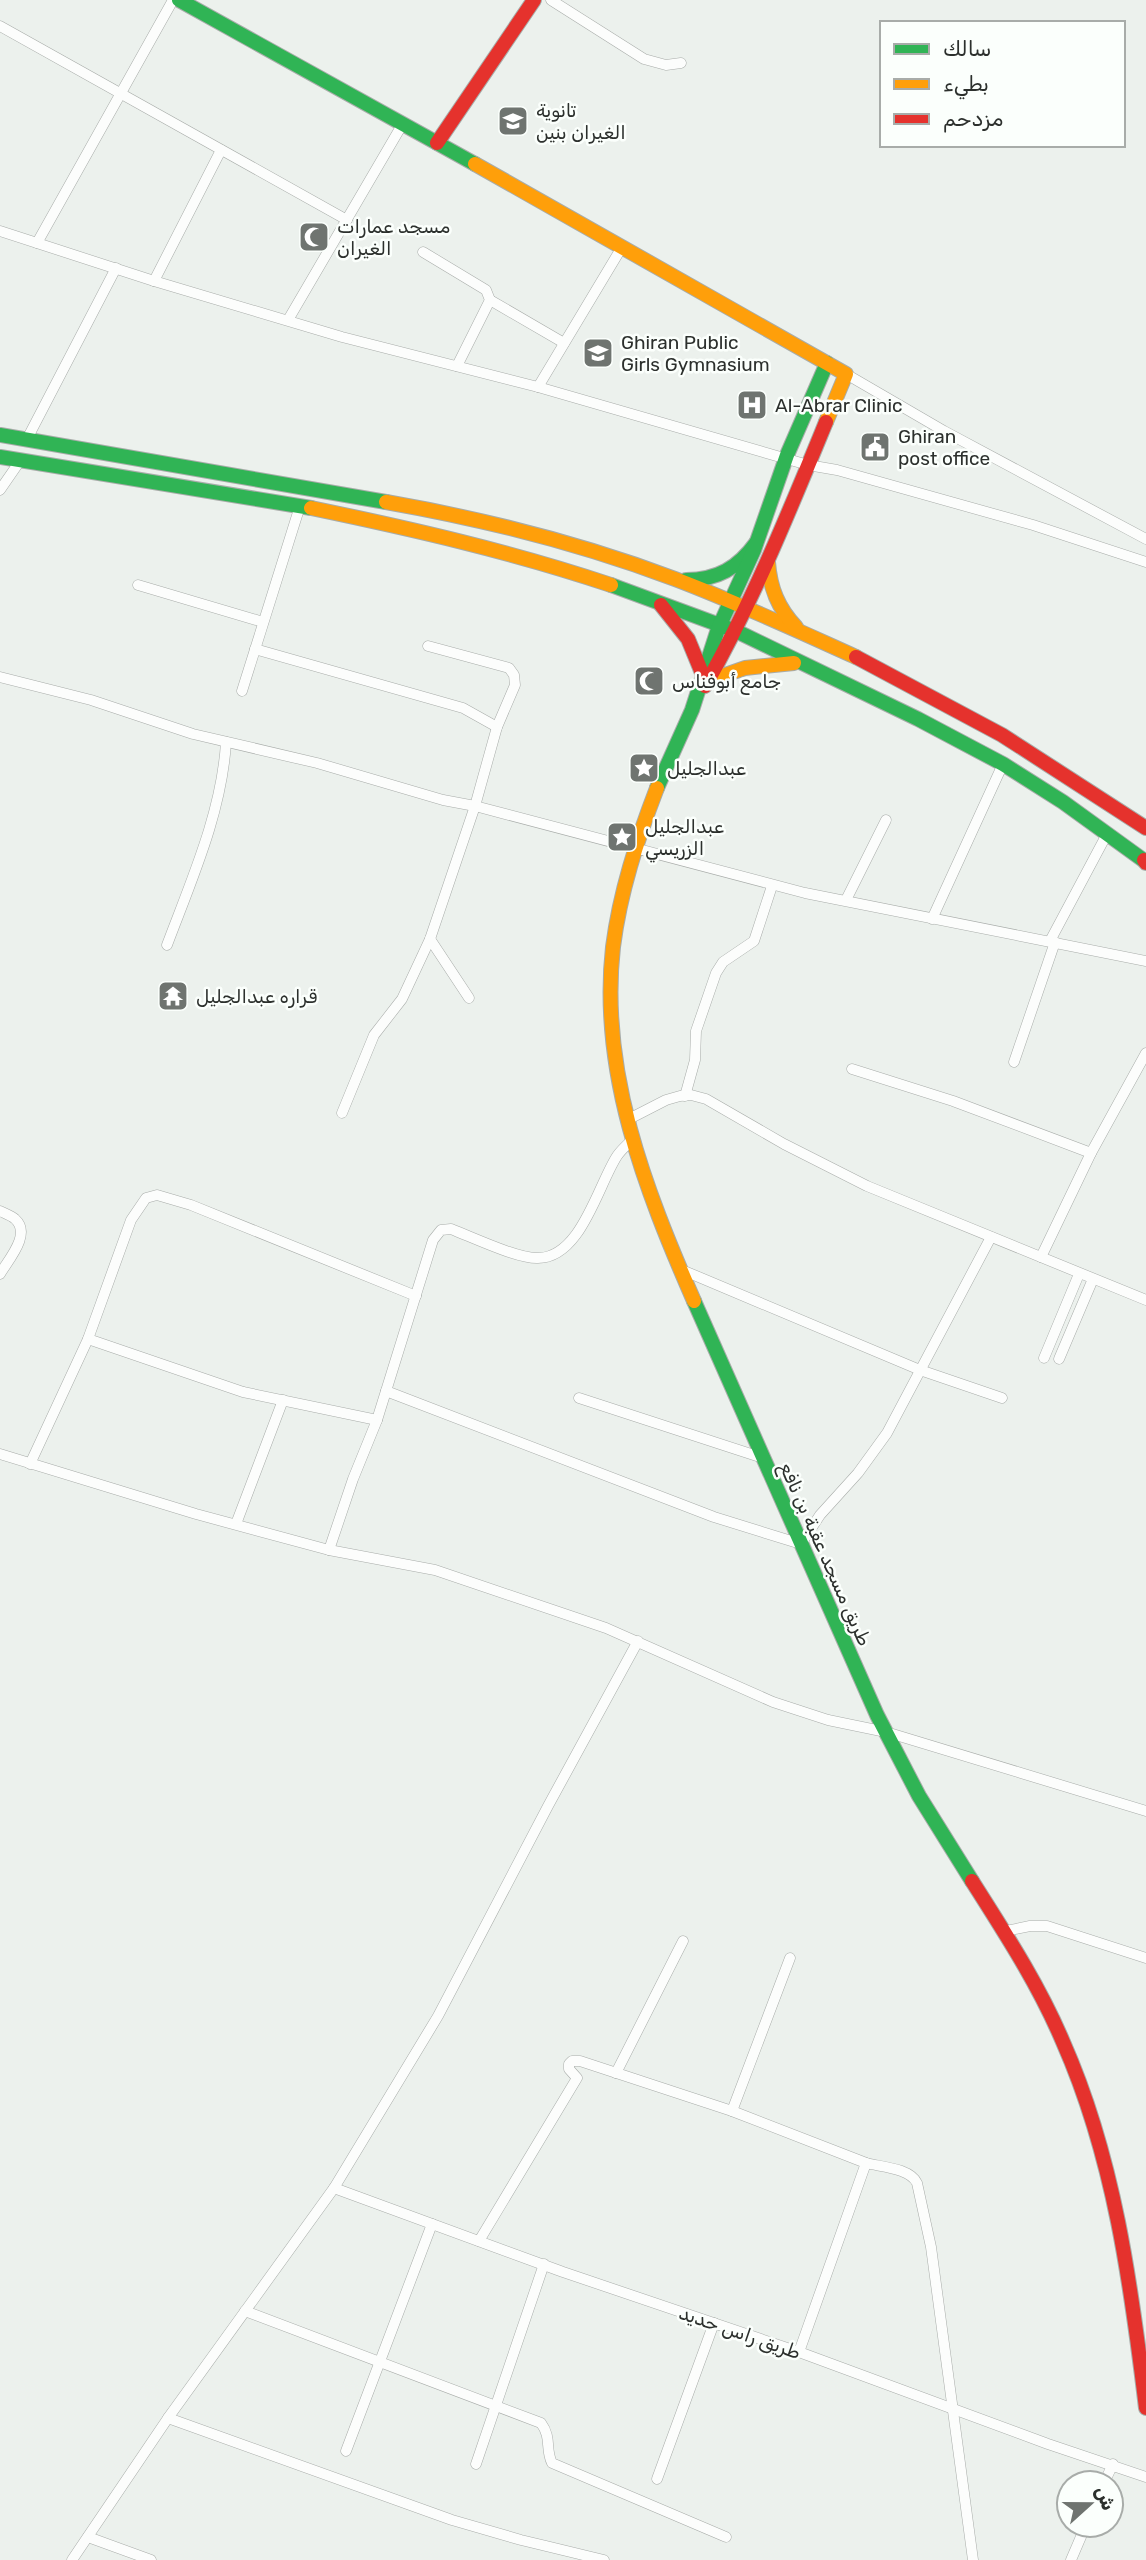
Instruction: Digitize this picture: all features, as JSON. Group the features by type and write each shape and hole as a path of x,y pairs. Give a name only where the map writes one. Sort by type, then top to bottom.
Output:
{"street":[{"path":"37,243 176,0 437,143 944,431 1146,538"},
{"path":"437,143 534,0"},
{"path":"551,0 645,58 666,65 681,62"},
{"path":"0,26 347,220"},
{"path":"288,320 402,125"},
{"path":"154,281 221,150"},
{"path":"0,231 154,281 342,337 538,387 785,459 837,470 1033,525 1146,562"},
{"path":"538,387 622,247"},
{"path":"423,252 486,290 490,300 564,343"},
{"path":"27,439 116,268"},
{"path":"457,366 490,300"},
{"name":"طريق مسجد عقبة بن نافع","path":"827,363 785,459 756,543 720,624 705,677 655,791 634,849 618,913 610,1003 617,1071 632,1140 682,1270 849,1655 886,1732 934,1820 1006,1931 1042,1994 1066,2046 1092,2119 1123,2236 1142,2340 1146,2408"},
{"name":"طريق مسجد عقبة بن نافع","path":"705,677 736,631 768,562 846,374"},
{"path":"0,435 456,515 612,557 675,579 872,664 1002,734 1146,828"},
{"path":"0,457 300,506 480,545 546,563 657,601 736,631 918,719 1003,764 1145,862"},
{"path":"0,489 20,461"},
{"path":"242,691 300,506"},
{"path":"675,579 702,580 728,572 739,564 756,543"},
{"path":"768,562 769,579 781,611 806,634"},
{"path":"138,585 263,622"},
{"path":"657,601 688,639 705,677 758,665 798,663"},
{"path":"342,1112 374,1035 402,999 430,939 475,806 497,727 515,685 512,671 428,646"},
{"path":"256,649 463,708 497,727"},
{"path":"0,677 91,700 193,734 317,763 443,800 475,806 772,886 1146,961"},
{"path":"167,945 208,830 223,774 226,742"},
{"path":"932,919 1003,764"},
{"path":"846,900 886,820"},
{"path":"1014,1062 1053,942 1107,834"},
{"path":"685,1096 695,1060 696,1031 716,973 723,962 754,941 772,886"},
{"path":"430,939 469,998"},
{"path":"1041,1257 1091,1153 1146,1053"},
{"path":"852,1069 954,1101 1091,1153"},
{"path":"627,1120 666,1100 685,1096 706,1099 784,1144 867,1186 1146,1300"},
{"path":"329,1550 377,1420 433,1240 441,1230 451,1229 528,1257 548,1257 561,1251 570,1242 590,1210 618,1154 632,1140"},
{"path":"30,1464 88,1339 131,1220 146,1198 157,1195 191,1205 416,1296"},
{"path":"0,1211 15,1219 20,1226 21,1238 0,1274"},
{"path":"386,1391 714,1517 801,1544 820,1515 859,1473 887,1433 991,1237"},
{"path":"682,1270 920,1370 1002,1398"},
{"path":"1044,1358 1079,1274"},
{"path":"1059,1359 1093,1279"},
{"path":"88,1339 243,1392 377,1420"},
{"path":"579,1398 763,1458"},
{"path":"236,1524 283,1400"},
{"path":"0,1454 196,1514 329,1550 435,1570 554,1608 638,1641 773,1702 828,1720 886,1732 1146,1811"},
{"path":"72,2560 168,2418 334,2188 438,2016 638,1641"},
{"path":"1006,1931 1046,1926 1146,1958"},
{"path":"616,2073 683,1941"},
{"path":"732,2111 790,1958"},
{"path":"479,2241 577,2078 569,2069 572,2061 580,2061 732,2111 866,2163 914,2177 931,2247 973,2560"},
{"path":"799,2352 866,2163"},
{"name":"طريق راس حديد","path":"334,2188 1146,2477"},
{"path":"346,2451 377,2362 432,2224"},
{"path":"476,2464 544,2264"},
{"path":"245,2311 541,2423 548,2433 548,2456 552,2462 726,2537"},
{"path":"657,2479 714,2323"},
{"path":"168,2418 452,2520 604,2560"},
{"path":"1111,2469 1113,2464"},
{"path":"88,2537 151,2560"},
{"path":"1071,2560 1080,2539"}],"traffic: fast":[{"path":"179,0 475,164"},
{"path":"657,788 692,710 718,629 754,550 787,455 827,363"},
{"path":"0,435 386,502"},
{"path":"0,457 311,508"},
{"path":"686,580 707,578 726,571 742,559 756,543"},
{"path":"611,585 736,631 918,719 1003,764 1063,802 1146,862"},
{"path":"694,1301 877,1715 919,1796 972,1881"}],"traffic: slow":[{"path":"475,164 846,374 826,422"},
{"path":"386,502 459,516 604,555 721,597 856,657"},
{"path":"311,508 462,542 611,585"},
{"path":"768,562 776,597 796,627"},
{"path":"708,681 745,668 794,663"},
{"path":"657,788 630,866 616,927 610,993 613,1039 620,1084 643,1172 694,1301"}],"traffic: jam":[{"path":"437,143 534,0"},
{"path":"705,686 755,589 826,422"},
{"path":"661,605 688,639 702,673"},
{"path":"856,657 1002,735 1146,828"},
{"path":"972,1881 1043,2000 1081,2086 1108,2176 1118,2222 1146,2408"}],"place":[{"name":"تانوية الغيران بنين","path":"513,121"},
{"name":"مسجد عمارات الغيران","path":"314,237"},
{"name":"Ghiran Public Girls Gymnasium","path":"598,353"},
{"name":"Al-Abrar Clinic","path":"752,405"},
{"name":"Ghiran post office","path":"875,447"},
{"name":"جامع أبوفناس","path":"649,681"},
{"name":"عبدالجليل","path":"644,768"},
{"name":"عبدالجليل الزريسي","path":"622,837"},
{"name":"قراره عبدالجليل","path":"173,996"}]}
